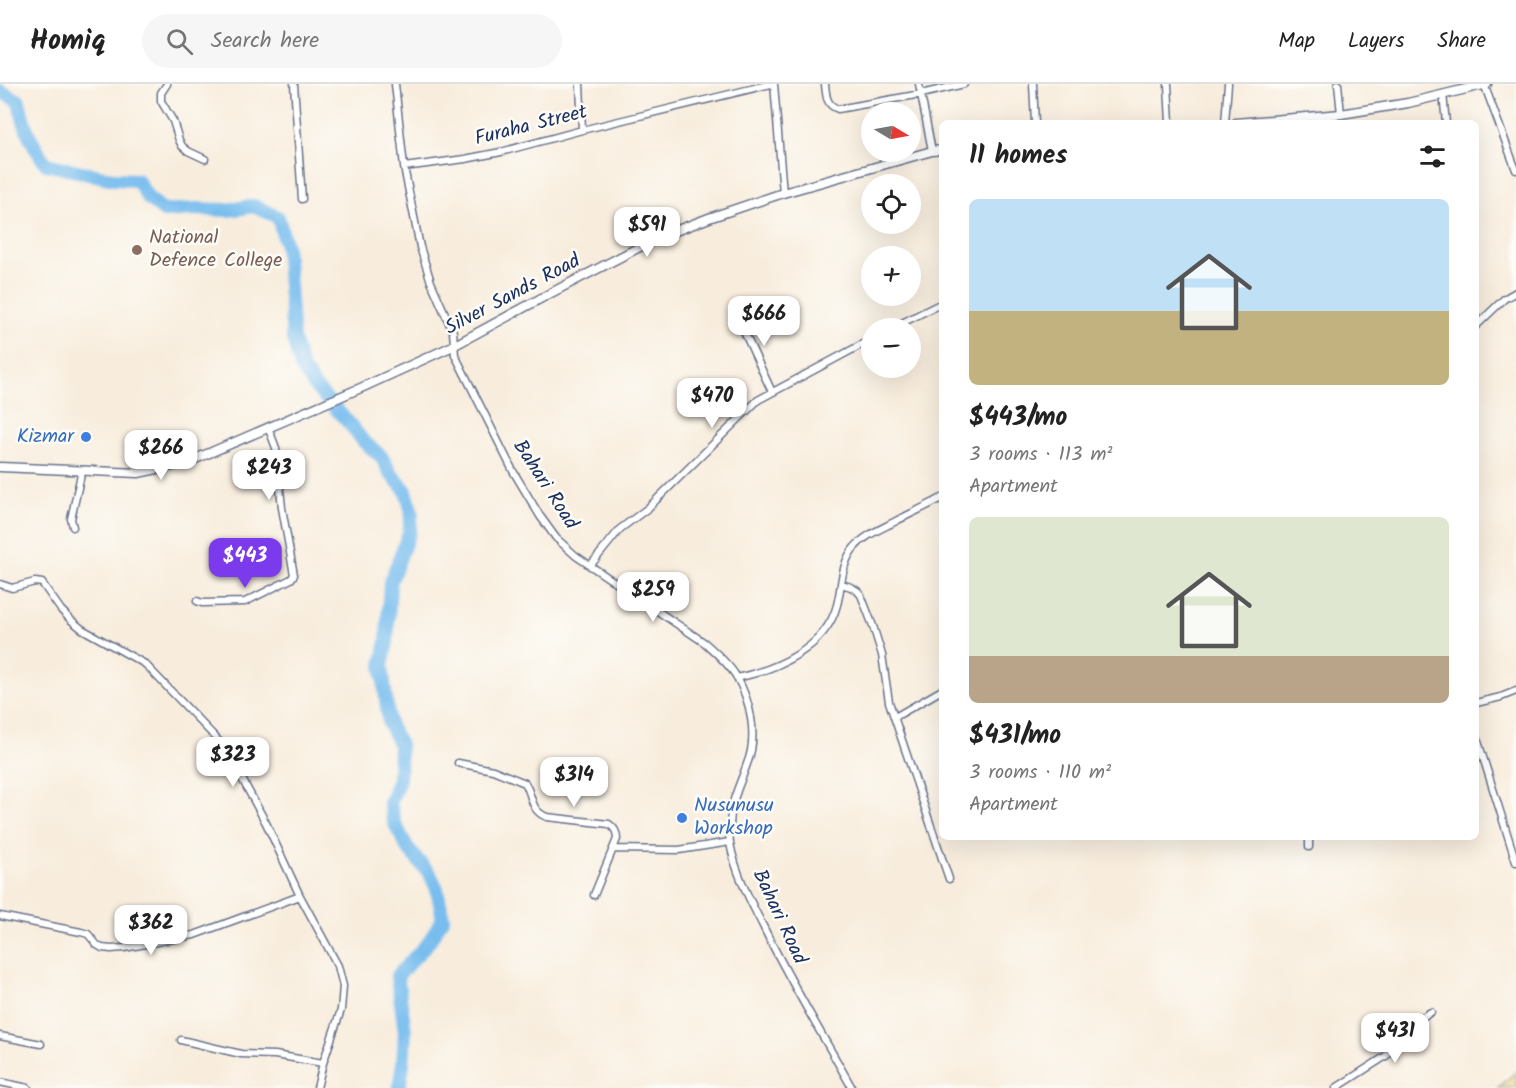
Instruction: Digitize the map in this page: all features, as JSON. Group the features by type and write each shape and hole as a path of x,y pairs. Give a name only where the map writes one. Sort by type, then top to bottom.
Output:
{"street":[{"path":"166,84 161,93 161,101 173,121 182,146 205,159"},
{"path":"294,84 302,199"},
{"name":"Bahari Road","path":"395,84 404,167 420,247 431,282 453,332 455,355 513,471 556,538 590,566 705,643 722,658 737,678 749,707 753,725 748,762 730,813 730,842 745,888 768,937 852,1088"},
{"path":"580,84 582,130"},
{"path":"772,84 783,193"},
{"name":"Furaha Street","path":"404,167 501,152 772,84"},
{"path":"825,84 828,102 838,109 964,84"},
{"path":"919,84 932,151"},
{"path":"1033,84 1035,120"},
{"path":"1168,84 1170,120"},
{"path":"1225,120 1228,84"},
{"path":"1338,84 1341,114"},
{"path":"1271,120 1341,114 1408,103 1485,84 1516,170"},
{"path":"1443,94 1446,120"},
{"name":"Silver Sands Road","path":"0,467 138,473 186,463 455,345 657,238 783,193 939,150"},
{"path":"1479,323 1504,298 1516,292"},
{"path":"912,318 939,304"},
{"path":"735,312 772,392"},
{"path":"590,566 620,529 648,508 758,400 861,345"},
{"path":"197,601 202,603 245,602 291,579 294,575 282,508 276,448 268,427"},
{"path":"73,527 71,519 82,470"},
{"path":"737,678 764,670 810,647 826,629 836,608 844,566 852,550 864,537 939,500"},
{"path":"0,584 12,588 35,582 42,584 71,621 144,664 227,752 266,823 300,896 338,966 343,986 341,1010 317,1088"},
{"path":"841,584 854,588 861,595 873,626 882,655 890,702 949,879"},
{"path":"1479,701 1516,691"},
{"path":"895,717 939,692"},
{"path":"1479,745 1516,862"},
{"path":"458,764 493,770 525,783 533,806 541,815 609,824 616,830 613,849 594,895"},
{"path":"1309,840 1310,847"},
{"path":"613,849 680,850 730,842"},
{"path":"0,916 88,934 97,945 111,949 194,935 300,896"},
{"path":"1336,1088 1386,1056 1395,1037 1431,1012"},
{"path":"0,1036 41,1044"},
{"path":"181,1040 241,1054 275,1054 323,1064"},
{"path":"0,1082 28,1088"}],"sand":[{"path":"1516,1072 1516,1088 1498,1088"}],"waterway":[{"path":"0,91 19,101 29,134 46,164 113,179 137,180 148,198 164,211 228,210 254,206 278,217 286,246 293,339 301,367 316,388 364,442 381,456 391,474 406,491 412,513 409,533 390,583 387,641 382,666 389,724 400,745 399,779 390,803 394,822 408,849 430,874 437,889 443,918 428,943 397,976 405,1031 399,1088"}],"place":[{"name":"National Defence College","path":"137,250"},
{"name":"Kizmar","path":"86,437"},
{"name":"Nusunusu Workshop","path":"682,818"}]}
